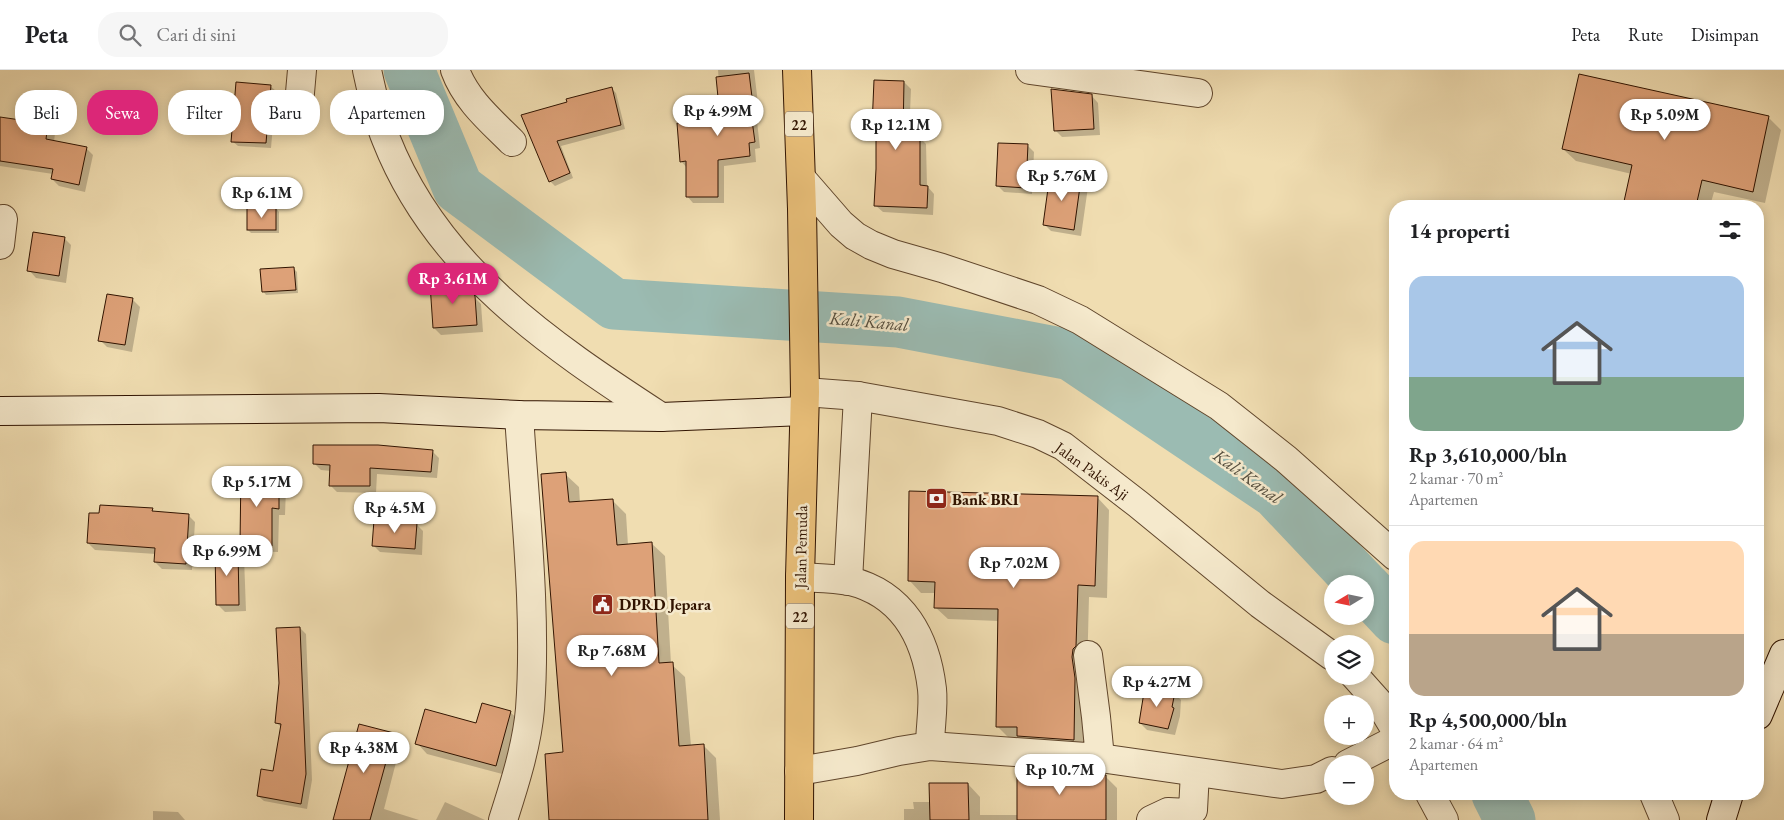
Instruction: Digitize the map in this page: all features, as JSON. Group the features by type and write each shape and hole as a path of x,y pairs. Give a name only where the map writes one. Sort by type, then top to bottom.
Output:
{"highway":[{"name":"22","path":"797,70 801,178"},
{"name":"Jalan Pemuda","path":"799,820 800,577 804,402 801,178"}],"street":[{"path":"300,90 302,70"},
{"path":"367,70 374,104 386,139 402,175 440,235 470,271 520,317 580,364 661,418"},
{"path":"455,70 458,79 475,105 512,142"},
{"path":"1030,70 1198,93"},
{"path":"801,178 841,224 855,236 871,245 893,254 1038,300 1080,320 1219,406 1286,459 1389,551"},
{"path":"848,581 858,396"},
{"name":"Jalan Pakis Aji","path":"0,412 378,408 519,415 661,418 858,396 998,421 1038,434 1063,446 1138,504 1260,604 1324,650"},
{"path":"503,820 519,768 530,710 530,589 519,415"},
{"path":"800,577 848,581 883,595 898,608 915,630 925,653 932,690 930,746"},
{"path":"1088,655 1100,758"},
{"path":"1764,702 1782,662"},
{"path":"1364,685 1380,704 1389,720"},
{"path":"1366,755 1389,743"},
{"path":"799,771 930,746 1100,758 1282,784 1316,779 1324,775"},
{"path":"1151,820 1168,812 1189,813 1193,810 1195,772"},
{"path":"1433,800 1444,820"},
{"path":"1657,800 1665,820"},
{"path":"1721,820 1727,800"}],"building":[{"path":"749,73 753,105 750,106 755,142 749,143 750,156 718,160 718,197 686,197 686,161 680,162 677,123 714,121 714,119 720,118 716,77"},
{"path":"1579,74 1769,116 1753,192 1702,180 1697,200 1624,200 1632,165 1562,149"},
{"path":"874,80 904,81 903,136 920,136 920,185 928,186 927,208 874,206 876,127 872,127"},
{"path":"236,82 271,85 271,90 251,90 251,135 267,135 266,143 231,142 232,135 241,135 241,90 235,90"},
{"path":"612,87 621,125 557,141 570,173 549,182 521,115 567,102 566,99"},
{"path":"1051,89 1092,94 1094,129 1054,131"},
{"path":"0,117 15,119 15,135 47,135 46,139 87,147 79,185 51,179 53,169 0,161"},
{"path":"998,143 1028,144 1026,188 996,186"},
{"path":"1050,174 1081,179 1074,230 1043,225"},
{"path":"247,207 276,207 276,230 247,230"},
{"path":"33,232 65,237 59,276 27,271"},
{"path":"294,267 296,290 262,292 260,269"},
{"path":"461,282 475,296 477,325 433,328 430,284"},
{"path":"107,294 133,298 125,345 98,341"},
{"path":"313,445 378,445 433,450 431,472 370,468 370,486 329,486 330,465 313,464"},
{"path":"241,469 265,469 265,481 279,481 279,509 272,508 272,546 240,545"},
{"name":"DPRD Jepara","path":"566,472 569,502 613,499 617,545 652,542 659,663 673,662 679,746 704,744 708,820 549,820 545,754 563,752 541,474"},
{"path":"909,491 1098,496 1095,586 1078,585 1076,646 1073,649 1072,657 1075,678 1074,740 1017,736 1017,727 996,727 998,609 934,608 935,582 908,581"},
{"path":"100,505 153,508 152,511 189,514 186,564 154,562 155,548 87,543 89,513 99,513"},
{"path":"374,520 417,523 415,549 372,546"},
{"path":"238,549 239,605 216,605 215,550"},
{"path":"300,627 306,774 301,804 257,796 261,769 273,771 281,724 275,723 279,683 276,628"},
{"path":"1145,686 1175,692 1172,707 1174,708 1168,729 1139,723"},
{"path":"482,703 511,711 496,766 415,744 425,709 476,723"},
{"path":"359,724 394,733 370,820 333,820"},
{"path":"1017,768 1106,775 1106,820 1017,820"},
{"path":"929,783 968,783 969,820 930,820"}],"waterway":[{"name":"Kali Kanal","path":"409,70 458,188 614,304 898,322 1071,355 1276,493 1353,575"},
{"name":"Kali Kanal","path":"1374,597 1389,613"},
{"name":"Kali Kanal","path":"1500,800 1510,820"}],"place":[{"name":"Bank BRI","path":"936,499"},
{"name":"DPRD Jepara","path":"603,604"}]}
